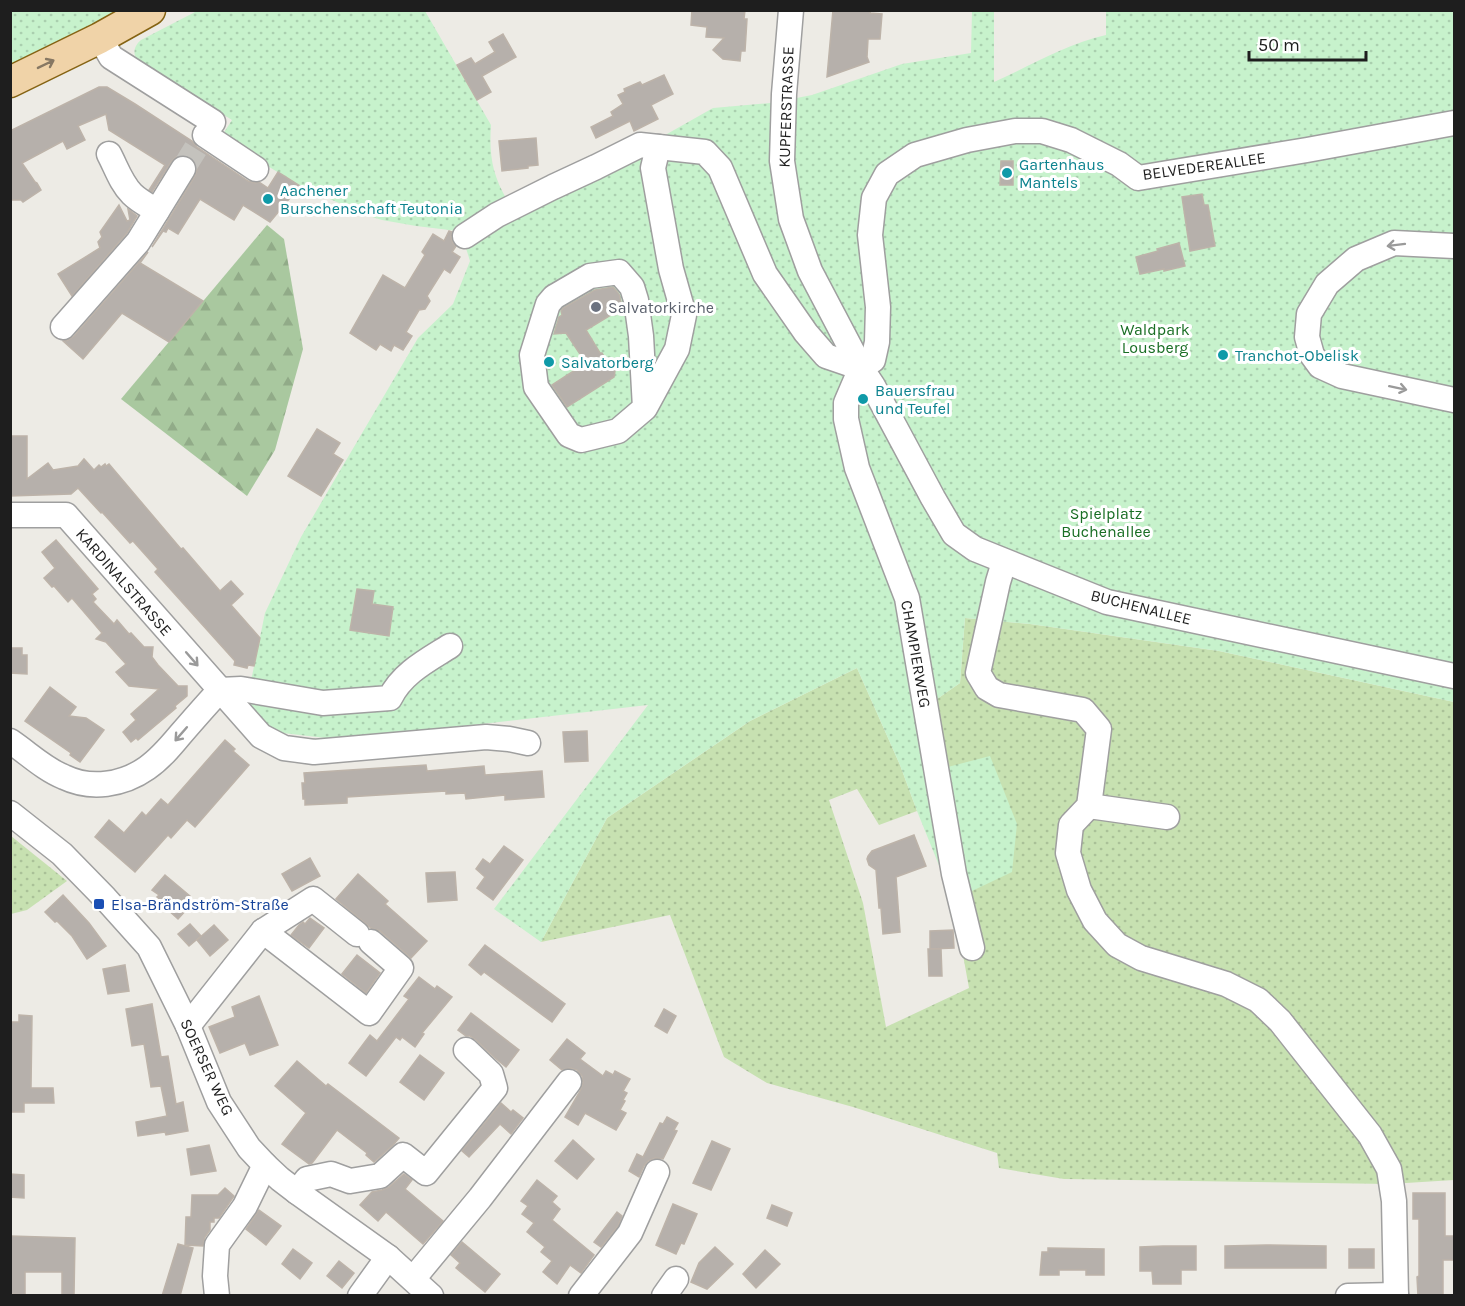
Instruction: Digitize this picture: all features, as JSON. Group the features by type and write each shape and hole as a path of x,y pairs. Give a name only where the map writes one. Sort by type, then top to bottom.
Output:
{"main road":[{"path":"10,82 100,38 150,10"}],"street":[{"name":"KUPFERSTRASSE","path":"791,10 784,94 782,161 791,219 810,271 861,368"},
{"path":"100,38 111,57 256,169"},
{"name":"BELVEDEREALLEE","path":"861,368 873,360 877,342 878,307 870,235 874,198 887,174 915,155 967,140 1015,131 1042,130 1071,140 1119,164 1138,178 1455,123"},
{"path":"465,236 497,215 640,145 705,152 720,168 765,274 806,333 826,356 861,368"},
{"path":"645,408 641,336 636,300 632,287 619,272 590,276 554,297 548,304 532,355 536,387 569,435 580,440 618,431 645,408 677,350 684,315 671,269 653,168 658,147"},
{"path":"110,154 129,191 157,211"},
{"path":"63,327 138,242 183,170"},
{"path":"1455,246 1394,243 1356,259 1327,284 1309,314 1307,337 1312,355 1320,366 1342,376 1455,400"},
{"name":"BUCHENALLEE","path":"861,368 954,534 975,549 1107,602 1455,676"},
{"name":"CHAMPIERWEG","path":"861,368 846,403 846,419 857,468 907,598 954,873 972,948"},
{"name":"KARDINALSTRASSE","path":"10,514 66,515 219,690"},
{"path":"1004,562 978,672 987,688 999,694 1083,710 1099,729 1089,806 1071,825 1068,853 1079,890 1095,921 1117,945 1141,958 1226,984 1258,1000 1280,1021 1370,1135 1389,1169 1394,1201 1396,1295 1348,1296"},
{"path":"10,741 63,777 92,785 110,784 129,778 161,757 219,690 241,688 323,703 390,698 400,682 416,668 450,646"},
{"path":"219,690 261,736 284,748 314,752 486,737 509,738 528,743"},
{"path":"1089,806 1167,817"},
{"name":"SOERSER WEG","path":"10,813 62,854 149,947 188,1026 219,1102 249,1148 297,1192 388,1257 421,1287"},
{"path":"188,1026 263,931 313,899 401,968 369,1013 263,931"},
{"path":"297,1192 307,1179 331,1174 350,1181 380,1176 403,1155 426,1173 495,1088 491,1074 466,1050"},
{"path":"421,1287 480,1198 573,1087"},
{"path":"217,1296 215,1276 217,1245 245,1206 265,1165"},
{"path":"580,1296 630,1233 657,1172"},
{"path":"360,1296 388,1257"}],"green space":[{"path":"11,11 136,11 11,75"},
{"path":"197,11 425,11 491,125 493,164 498,182 507,200 466,232 382,220 300,186 221,137 232,120 137,60 135,49 141,40"},
{"name":"Waldpark Lousberg","path":"972,11 994,11 994,82 1062,50 1106,35 1106,11 1454,11 1454,702 1219,651 1030,624 965,618 960,683 917,713 944,768 990,756 1017,824 1012,872 953,900 900,765 857,668 750,721 607,818 541,942 494,909 648,705 343,740 274,732 238,700 252,676 265,613 301,537 418,338 453,304 470,261 465,245 633,159 667,134 713,108 771,103 812,95 902,64 971,53"},
{"path":"267,225 284,239 303,349 275,450 247,496 121,399"},
{"path":"965,618 1030,624 1219,651 1454,702 1454,1180 1390,1184 1064,1179 999,1168 997,1153 853,1107 767,1083 724,1057 670,915 541,942 607,818 750,721 857,668 900,765 917,811 879,825 857,789 829,800 863,903 886,1027 969,988 953,900 944,768 917,713 960,683"},
{"path":"11,836 67,881 27,910 11,914"}],"building":[{"path":"692,10 745,10 744,19 747,19 745,51 741,51 740,61 723,59 713,50 724,38 706,37 707,27 691,25"},
{"path":"833,10 871,10 870,13 882,14 880,39 868,39 869,62 827,77"},
{"path":"503,34 516,57 482,76 491,92 477,100 457,65 471,58 475,64 495,52 489,42"},
{"path":"664,75 673,94 651,105 658,119 634,131 630,121 596,138 591,127 613,116 611,112 623,104 618,95 625,92 624,89 640,82 642,85"},
{"path":"99,87 107,87 135,104 248,181 259,182 268,188 278,172 300,186 270,222 243,205 234,220 200,199 178,234 168,228 166,232 163,231 152,247 195,176 196,163 191,157 184,155 176,157 152,192 149,190 165,165 109,130 106,114 78,126 85,140 67,149 63,141 22,163 41,190 23,202 10,200 10,131"},
{"path":"536,138 538,165 502,171 499,141"},
{"name":"Gartenhaus Mantels","path":"1001,161 1013,161 1013,185 1000,185"},
{"path":"1202,194 1204,205 1208,205 1215,246 1190,251 1182,197"},
{"path":"119,205 127,221 130,220 128,209 137,216 127,233 72,296 58,274 100,248 98,242 102,237 100,232"},
{"path":"449,231 452,232 451,237 456,246 452,252 460,257 450,273 444,269 427,296 430,301 425,309 419,310 406,332 412,336 403,350 394,345 391,351 380,344 376,350 350,333 383,275 405,288 425,255 422,252 433,234 444,241"},
{"path":"1179,243 1185,266 1140,274 1136,257"},
{"path":"148,252 140,263 203,301 169,342 122,313 83,359 63,341 74,336"},
{"path":"613,287 619,294 623,310 586,330 608,363 616,365 614,377 567,407 552,385 586,363 566,333 554,334 559,317 562,315 561,311 595,290"},
{"path":"317,429 340,443 333,454 343,460 321,496 288,476"},
{"path":"10,436 27,436 27,479 48,463 53,470 78,466 84,459 94,470 99,465 101,467 109,464 220,591 231,581 243,594 231,605 260,638 254,666 248,665 247,668 234,665 235,661 155,572 158,569 133,541 130,543 78,488 71,494 10,496"},
{"path":"56,540 98,589 92,594 96,599 93,602 114,624 117,620 144,647 153,647 152,657 158,665 178,686 187,686 187,696 138,740 136,738 131,742 123,732 136,720 131,714 159,689 129,686 116,672 126,664 106,642 96,639 102,633 72,598 68,602 44,578 55,568 42,552"},
{"path":"357,589 374,591 372,604 393,607 389,636 350,630"},
{"path":"10,648 22,648 22,655 27,655 27,674 10,673"},
{"path":"50,687 76,707 69,716 86,718 104,730 80,762 70,755 71,753 25,721"},
{"path":"587,731 588,761 565,762 563,732"},
{"path":"225,740 235,749 233,751 249,765 195,827 187,820 171,838 168,835 135,872 95,837 109,820 124,833 142,812 146,816 161,799 168,805"},
{"path":"426,765 427,771 484,766 485,775 542,771 544,797 505,800 505,795 466,799 465,793 446,794 446,791 347,797 347,803 305,805 305,799 303,799 304,773"},
{"path":"914,835 926,866 896,877 900,932 883,934 876,870 869,865 867,859 872,851"},
{"path":"504,846 523,860 493,900 477,888 485,877 476,869 483,859 490,864"},
{"path":"310,858 320,876 292,891 282,874"},
{"path":"455,872 457,900 428,902 426,873"},
{"path":"358,874 388,901 385,904 427,941 411,958 380,931 371,928 336,899"},
{"path":"165,875 190,896 182,905 187,909 178,919 157,897 159,895 152,890"},
{"path":"63,895 89,923 106,946 87,959 72,936 45,912"},
{"path":"310,918 324,928 309,948 291,935 299,925 303,922 305,924"},
{"path":"190,924 201,936 189,946 178,934"},
{"path":"214,925 228,940 210,956 197,940"},
{"path":"953,930 954,948 930,949 930,931"},
{"path":"485,945 565,1004 552,1022 484,972 481,975 469,965"},
{"path":"928,949 941,949 942,976 929,976"},
{"path":"357,955 380,973 366,993 342,974"},
{"path":"125,965 129,991 108,994 103,969"},
{"path":"419,977 435,989 437,986 452,997 422,1033 424,1034 415,1047 402,1037 400,1040 396,1037 366,1076 349,1063 370,1035 377,1041 409,999 404,996"},
{"path":"259,996 278,1045 250,1055 245,1043 220,1053 209,1027 235,1017 232,1007"},
{"path":"152,1004 161,1057 168,1056 176,1104 183,1102 188,1131 138,1136 136,1122 167,1116 161,1086 151,1087 144,1044 132,1046 126,1009"},
{"path":"664,1009 676,1016 667,1033 655,1026"},
{"path":"471,1013 519,1050 506,1067 476,1040 458,1030"},
{"path":"19,1015 32,1016 31,1088 53,1088 54,1103 24,1103 24,1112 10,1112 10,1022 19,1022"},
{"path":"567,1039 585,1053 580,1059 603,1076 606,1071 613,1075 615,1071 630,1079 623,1091 627,1093 620,1110 626,1113 616,1130 585,1113 578,1125 565,1117 583,1083 582,1076 577,1070 570,1068 562,1070 550,1060"},
{"path":"420,1055 444,1073 424,1100 400,1082"},
{"path":"297,1061 326,1086 328,1084 399,1138 374,1162 366,1155 367,1153 337,1130 309,1164 282,1144 306,1113 275,1086"},
{"path":"501,1103 511,1112 513,1110 523,1118 511,1134 500,1124 469,1157 462,1151"},
{"path":"667,1117 678,1123 674,1130 677,1131 663,1159 655,1158 648,1161 639,1177 629,1171 637,1154 643,1157 660,1123 663,1124"},
{"path":"573,1140 594,1159 577,1179 555,1161"},
{"path":"712,1141 730,1149 711,1190 693,1183"},
{"path":"209,1145 216,1171 191,1175 187,1149"},
{"path":"10,1174 24,1175 24,1198 10,1197"},
{"path":"404,1174 412,1180 405,1189 443,1221 423,1244 386,1212 378,1221 360,1205 372,1192 389,1187"},
{"path":"537,1180 557,1196 552,1202 560,1209 552,1220 594,1255 581,1273 570,1265 557,1284 543,1272 552,1261 541,1252 545,1247 527,1232 534,1223 522,1214 528,1206 521,1201"},
{"path":"225,1188 234,1196 219,1218 214,1218 214,1222 210,1222 210,1230 203,1246 185,1245 186,1217 191,1217 192,1195 218,1195"},
{"path":"1413,1193 1445,1193 1445,1236 1455,1236 1455,1260 1443,1260 1443,1296 1418,1296 1419,1219 1413,1219"},
{"path":"673,1204 697,1214 684,1244 681,1243 676,1254 656,1245"},
{"path":"772,1205 792,1213 787,1226 767,1218"},
{"path":"259,1210 281,1226 266,1245 246,1229"},
{"path":"617,1212 622,1216 618,1226 601,1247 594,1242"},
{"path":"10,1236 75,1238 74,1296 62,1296 62,1272 25,1272 25,1295 10,1294"},
{"path":"462,1242 500,1274 485,1292 456,1268 460,1263 451,1255"},
{"path":"178,1244 193,1248 180,1296 162,1296"},
{"path":"1196,1246 1196,1270 1181,1270 1181,1284 1153,1284 1152,1271 1140,1271 1140,1247"},
{"path":"1225,1246 1326,1246 1326,1268 1225,1268"},
{"path":"715,1247 733,1264 707,1289 691,1282 699,1263"},
{"path":"1048,1248 1104,1249 1104,1275 1086,1275 1086,1270 1059,1270 1059,1275 1040,1275 1042,1252 1048,1252"},
{"path":"293,1249 312,1263 300,1279 282,1264"},
{"path":"1349,1249 1374,1249 1374,1268 1349,1268"},
{"path":"765,1250 780,1264 756,1288 743,1274"},
{"path":"339,1261 354,1273 342,1288 327,1276"}],"tunnel":[{"path":"183,169 196,148"}],"place":[{"name":"Gartenhaus Mantels","path":"1007,173"},
{"name":"Aachener Burschenschaft Teutonia","path":"268,199"},
{"name":"Salvatorkirche","path":"596,307"},
{"name":"Tranchot-Obelisk","path":"1223,355"},
{"name":"Salvatorberg","path":"549,362"},
{"name":"Bauersfrau und Teufel","path":"863,399"},
{"name":"Elsa-Brändström-Straße","path":"99,904"}],"park label":[{"name":"Spielplatz Buchenallee","path":"1106,522"}]}
